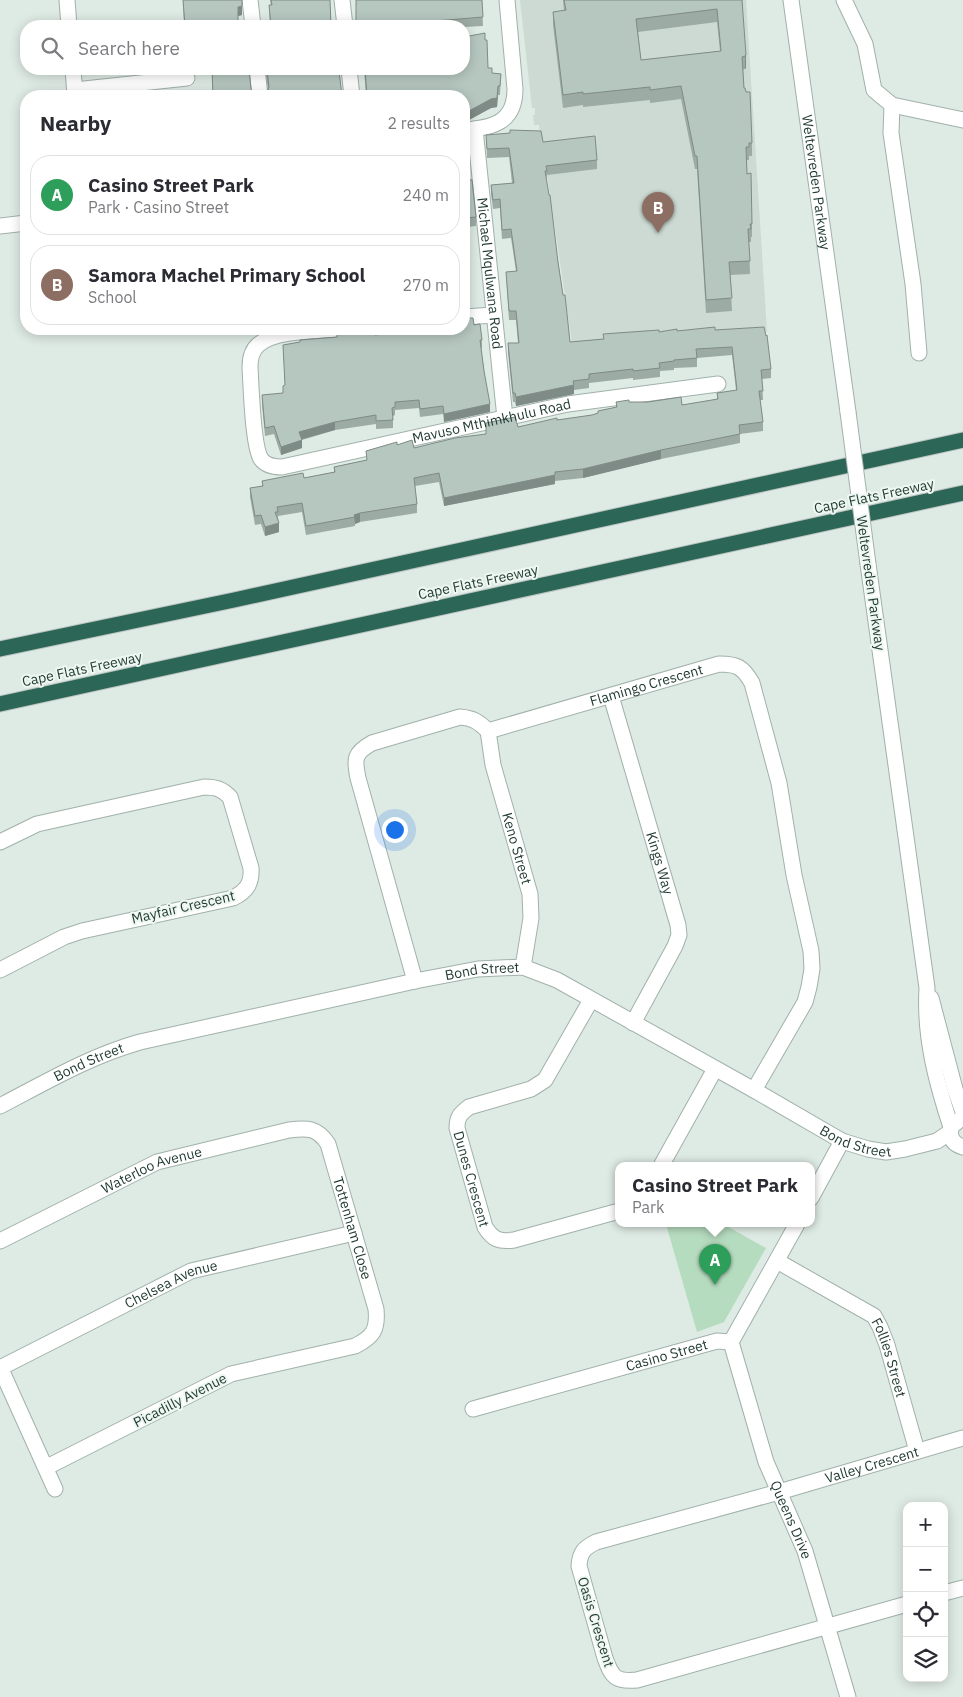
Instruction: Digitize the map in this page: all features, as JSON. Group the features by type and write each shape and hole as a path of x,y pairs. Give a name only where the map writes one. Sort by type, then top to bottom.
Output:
{"highway":[{"path":"0,649 234,600 963,440"},
{"name":"Cape Flats Freeway","path":"0,704 963,493"}],"street":[{"path":"67,0 69,20"},
{"path":"250,0 252,20"},
{"path":"342,0 344,20"},
{"path":"470,129 498,123 512,110 515,100 507,0"},
{"name":"Weltevreden Parkway","path":"791,0 927,988 926,1010 931,1057 958,1138"},
{"path":"844,0 865,44 874,90 892,105 963,120"},
{"path":"74,75 75,90"},
{"path":"258,75 259,90"},
{"path":"350,75 351,90"},
{"path":"97,90 187,78"},
{"path":"892,105 891,133 913,284 919,353"},
{"name":"Michael Mqulwana Road","path":"470,129 505,418"},
{"path":"0,226 20,224"},
{"path":"470,317 494,315"},
{"name":"Mavuso Mthimkhulu Road","path":"277,335 258,345 250,358 256,442 262,460 274,467 282,467 596,399 718,384"},
{"name":"Flamingo Crescent","path":"488,731 719,664 740,667 746,673 752,683 779,783 794,874 811,951 812,969 805,1002 754,1090"},
{"name":"Kings Way","path":"612,696 678,925 675,946 633,1023"},
{"path":"415,981 358,778 355,765 356,756 361,749 372,743 460,717 480,722 488,731"},
{"name":"Keno Street","path":"488,731 493,764 530,894 531,918 523,967"},
{"name":"Mayfair Crescent","path":"0,842 37,824 204,787 214,787 223,790 230,797 251,868 252,878 242,894 233,898 82,931 0,970"},
{"name":"Bond Street","path":"0,1106 96,1056 116,1049 166,1036 415,981 478,969 523,967 557,980 842,1141 886,1152 958,1138"},
{"name":"Weltevreden Parkway","path":"927,988 935,1011 952,1080 963,1112"},
{"name":"Dunes Crescent","path":"591,1000 546,1080 531,1089 468,1107 460,1113 457,1120 457,1128 485,1227 496,1240 514,1240 615,1212"},
{"path":"663,1162 715,1069"},
{"name":"Waterloo Avenue","path":"0,1240 157,1162 289,1130 303,1128 313,1130"},
{"name":"Tottenham Close","path":"313,1130 322,1135 328,1144 376,1310 378,1322 374,1331"},
{"path":"815,1191 842,1141"},
{"path":"731,1342 795,1227"},
{"name":"Chelsea Avenue","path":"0,1368 191,1271 354,1233"},
{"name":"Follies Street","path":"777,1261 874,1316 886,1345 917,1451"},
{"name":"Picadilly Avenue","path":"46,1467 219,1379 245,1370 354,1346 367,1340 374,1331"},
{"name":"Casino Street","path":"473,1409 717,1340 731,1342"},
{"name":"Queens Drive","path":"731,1342 766,1462 805,1552 848,1697"},
{"path":"0,1368 55,1488"},
{"name":"Valley Crescent","path":"779,1492 963,1438"},
{"name":"Oasis Crescent","path":"779,1492 596,1542 586,1547 580,1555 579,1566 605,1658 616,1679 625,1681 637,1680 828,1626"},
{"path":"948,1593 963,1588"},
{"path":"828,1626 903,1605"}],"shaded area":[{"path":"520,0 746,0 767,332 572,343 541,135 539,125 534,125 533,115 535,115 535,108 532,108"}],"green space":[{"path":"667,1227 728,1227 766,1248 724,1322 697,1332"}],"building":[{"path":"183,0 242,0 242,6 238,7 238,20 185,20"},
{"path":"271,0 330,0 331,20 270,20 269,5 272,5"},
{"path":"356,0 482,0 483,17 447,20 356,20"},
{"path":"564,0 742,0 746,55 742,57 744,88 746,92 750,92 752,143 749,143 749,147 746,147 747,174 751,173 752,224 750,224 751,229 748,229 750,261 729,262 732,298 706,300 697,156 695,156 681,86 650,90 650,87 563,95 553,12 566,10","holes":["717,9 721,51 641,60 636,19"]},
{"path":"485,33 488,68 492,68 492,73 501,74 497,98 491,99 470,110 470,90 367,90 365,75 470,75 470,36"},
{"path":"212,75 250,75 252,90 213,90"},
{"path":"268,75 339,75 341,90 268,90"},
{"path":"510,130 541,131 543,142 595,136 597,160 546,166 547,171 545,171 550,195 563,295 565,295 570,342 604,339 603,334 659,330 659,332 677,329 677,331 715,327 715,330 764,327 767,335 771,369 761,370 763,391 759,391 763,422 739,425 740,434 661,450 583,469 555,472 555,475 444,498 439,473 414,478 417,504 360,513 354,515 355,517 306,526 302,503 277,507 278,512 275,512 279,523 265,527 261,515 255,516 250,488 263,486 262,481 303,473 304,478 335,472 334,467 367,460 366,451 397,442 397,445 412,440 414,448 455,438 486,434 486,423 515,417 518,427 557,418 557,420 592,415 598,413 598,411 617,407 616,402 629,400 629,402 648,402 681,397 682,405 718,399 717,393 737,390 732,347 696,349 697,358 659,363 660,368 589,374 589,379 573,381 574,385 516,397 515,393 513,393 508,343 519,343 516,311 509,311 506,272 517,271 511,229 502,230 500,199 493,200 491,185 514,183 509,148 487,149 486,135 510,133"},
{"path":"470,180 472,180 476,217 470,218"},
{"path":"470,318 473,318 474,325 480,324 482,340 480,340 490,404 444,414 443,406 420,409 419,400 395,402 395,407 392,408 393,420 376,421 376,415 335,422 299,432 302,440 281,447 274,426 265,428 262,395 283,393 283,386 285,385 283,345 300,342 300,340 337,337 337,335 470,335"}],"place":[{"name":"Samora Machel Primary School","path":"658,233"},
{"name":"Casino Street Park","path":"715,1285"}]}
